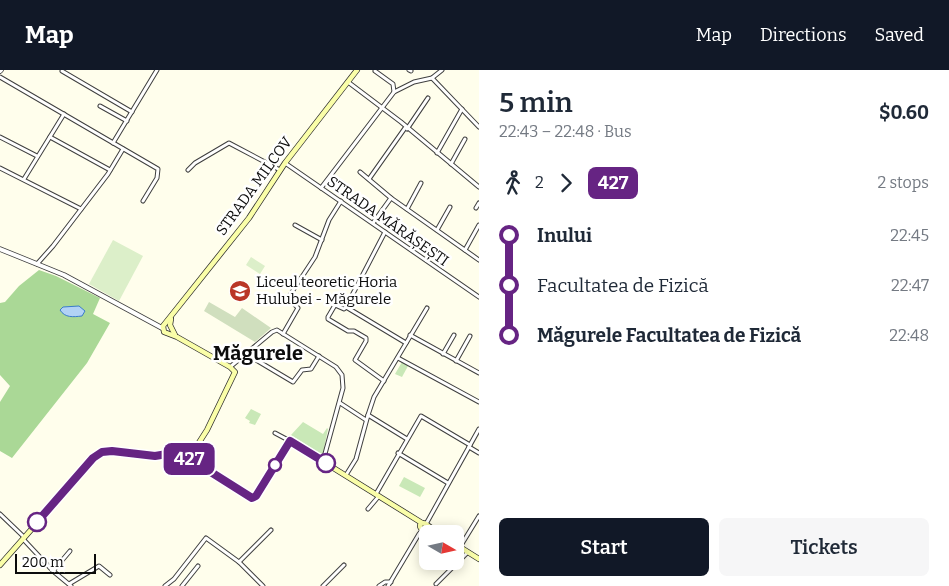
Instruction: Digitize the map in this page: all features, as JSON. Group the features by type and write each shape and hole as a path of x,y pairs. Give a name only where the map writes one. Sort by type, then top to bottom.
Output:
{"main road":[{"name":"STRADA MILCOV","path":"167,328 171,318 247,221 285,163 357,70"},
{"path":"167,328 177,337 230,367 236,373 200,441 189,457"},
{"path":"0,565 93,458 100,453 109,451 155,456 173,453 200,441"},
{"path":"182,448 181,453 253,498 290,441 423,525"},
{"path":"189,447 189,457"},
{"path":"173,453 189,457"},
{"path":"464,549 479,559"}],"street":[{"path":"113,143 157,70"},
{"path":"321,188 394,92 414,82 432,78 442,70"},
{"path":"62,71 132,112"},
{"path":"375,71 393,84 394,92"},
{"path":"0,77 158,169 157,178 143,202"},
{"path":"432,78 479,127"},
{"path":"348,82 479,187"},
{"path":"370,179 428,98"},
{"path":"100,106 127,121"},
{"path":"437,153 462,109"},
{"path":"24,179 64,114"},
{"path":"0,137 37,156"},
{"path":"50,137 110,170"},
{"path":"451,164 465,139"},
{"path":"188,170 196,163 230,143 280,170"},
{"path":"37,264 81,209 123,149"},
{"path":"121,154 129,152"},
{"name":"STRADA MĂRĂȘEȘTI","path":"285,163 479,297"},
{"path":"0,168 81,209"},
{"path":"360,172 391,198 479,260"},
{"path":"407,209 422,183"},
{"path":"373,224 391,198"},
{"path":"283,334 298,308 288,298 311,264 329,220 341,201"},
{"path":"476,208 479,202"},
{"path":"437,230 450,207"},
{"path":"295,225 322,240"},
{"path":"465,250 479,226"},
{"path":"346,307 385,232"},
{"path":"0,249 64,275 167,328"},
{"path":"384,381 355,360 366,338 353,330 348,331 328,318 335,305 344,309 346,307 406,343"},
{"path":"346,475 356,459 374,397 427,308"},
{"path":"230,367 277,330 334,365 342,375 343,388 323,461"},
{"path":"410,335 479,373"},
{"path":"443,354 454,335"},
{"path":"456,361 470,336"},
{"path":"246,354 293,382 302,370 312,368 320,356"},
{"path":"398,358 479,402"},
{"path":"340,403 366,420"},
{"path":"368,415 407,439"},
{"path":"368,509 378,495 398,453 421,416 479,453"},
{"path":"423,525 479,430"},
{"path":"275,433 290,441"},
{"path":"398,453 448,483"},
{"path":"0,514 53,571 70,585 100,566 110,575"},
{"path":"464,536 479,516"},
{"path":"239,562 271,530"},
{"path":"388,586 419,534"},
{"path":"165,586 174,579 206,538 239,562 264,586"},
{"path":"53,571 70,551"},
{"path":"436,584 468,552"},
{"path":"323,586 344,564"},
{"path":"174,579 182,586 198,566"},
{"path":"379,586 384,582 391,582"}],"green space":[{"path":"113,240 143,256 119,301 89,284"},
{"path":"251,257 265,266 260,274 246,265"},
{"path":"39,270 56,276 100,298 93,314 110,323 87,363 12,458 0,451 0,402 10,386 0,375 0,303 5,302 19,286"},
{"path":"209,302 235,317 242,308 271,328 255,342 204,311"},
{"path":"402,362 408,366 402,377 395,374"},
{"path":"251,409 261,414 255,425 249,423 250,421 245,418"},
{"path":"303,422 323,434 328,429 323,453 321,454 291,435"},
{"path":"404,477 425,488 420,497 399,486"}],"water":[{"path":"79,306 85,311 82,316 67,316 60,310 63,307"}],"bus line":[{"name":"427","path":"37,522 93,458 105,451 155,456 178,454 187,457 200,467 252,498 256,496 290,441 326,463"}],"place":[{"name":"Liceul teoretic Horia Hulubei - Măgurele","path":"240,291"}],"district":[{"name":"Măgurele","path":"258,353"}]}
